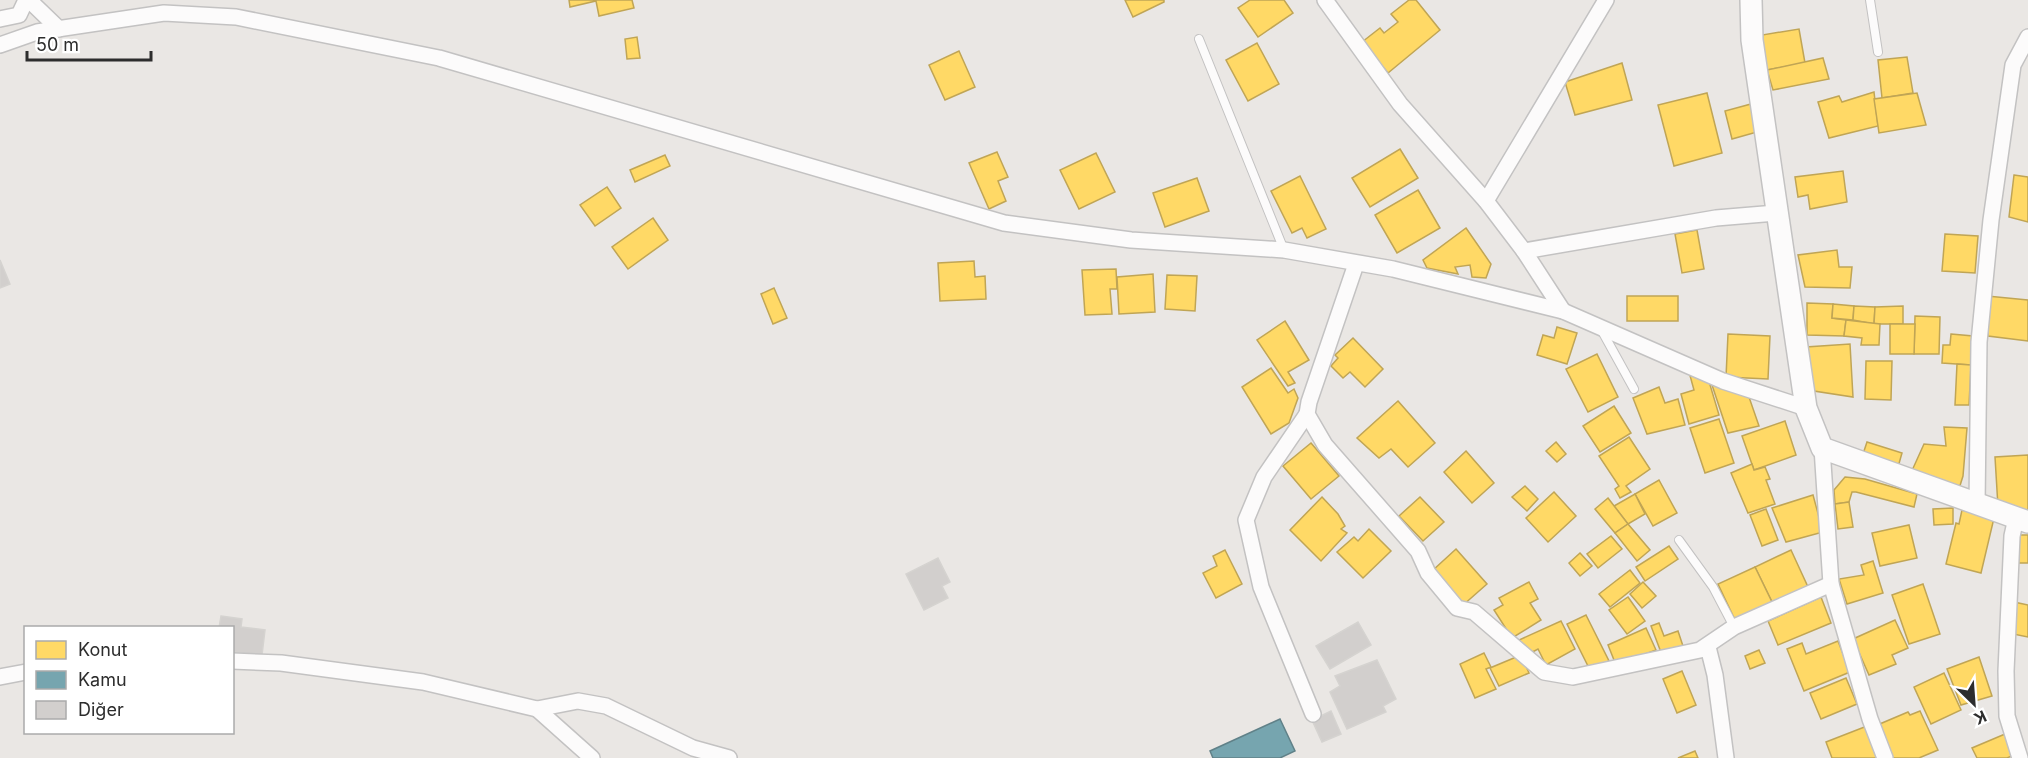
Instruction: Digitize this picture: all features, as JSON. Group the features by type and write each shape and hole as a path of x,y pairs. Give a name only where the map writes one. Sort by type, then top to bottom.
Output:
{"street":[{"path":"0,19 19,15 27,0 59,29"},
{"path":"1325,0 1400,104 1486,201 1524,250 1563,311"},
{"path":"1486,201 1606,0"},
{"path":"1751,0 1752,40 1806,408 1822,448 1832,584 1870,719 1885,758"},
{"path":"0,45 37,32 164,14 236,17 439,58 1004,223 1131,240 1284,250 1393,269 1563,311 1723,381 1806,408"},
{"path":"1977,505 1979,342 1987,254 2013,65 2028,37"},
{"path":"1524,250 1705,220 1776,213"},
{"path":"1312,714 1261,587 1246,520 1264,477 1307,414 1309,402 1356,264"},
{"path":"1307,414 1325,445 1418,551 1428,573 1457,608 1474,612 1544,672 1573,677 1708,647 1734,627 1832,584"},
{"path":"1822,448 2022,520 2012,536 2006,694 2007,716 2020,758"},
{"path":"1708,647 1715,675 1726,758"},
{"path":"234,660 281,663 423,682 537,708 578,701 606,706 693,748 729,758"},
{"path":"0,677 24,672"},
{"path":"537,708 592,758"}],"lane":[{"path":"1870,0 1878,52"},
{"path":"1199,39 1284,250"},
{"path":"1600,327 1634,389"},
{"path":"1679,540 1713,587 1734,627"}],"building: Konut":[{"path":"569,0 632,0 634,8 599,16 596,1 570,7"},
{"path":"1125,0 1164,0 1164,2 1133,17"},
{"path":"1250,0 1284,0 1293,13 1258,37 1238,8"},
{"path":"1409,0 1416,0 1440,30 1388,73 1362,42 1380,28 1384,33 1398,22 1391,14"},
{"path":"1799,29 1805,63 1767,70 1762,35"},
{"path":"637,37 640,58 627,59 625,39"},
{"path":"1257,43 1279,84 1248,101 1226,60"},
{"path":"959,51 975,87 945,100 929,65"},
{"path":"1907,57 1913,93 1882,98 1878,60"},
{"path":"1823,58 1829,79 1773,90 1767,70"},
{"path":"1622,63 1632,100 1575,115 1565,82"},
{"path":"1874,92 1878,126 1829,138 1818,102 1839,96 1842,102"},
{"path":"1707,93 1722,153 1674,166 1658,105"},
{"path":"1917,93 1926,125 1879,133 1874,99"},
{"path":"1751,104 1757,132 1732,139 1725,111"},
{"path":"1400,149 1418,178 1370,207 1352,178"},
{"path":"997,152 1008,177 998,181 1006,201 989,209 969,163"},
{"path":"1096,153 1115,192 1079,209 1060,170"},
{"path":"665,155 670,166 635,182 630,170"},
{"path":"1843,171 1847,202 1810,209 1808,195 1798,197 1795,177"},
{"path":"2014,175 2028,177 2028,222 2009,217"},
{"path":"1300,176 1326,229 1307,238 1302,228 1292,233 1271,191"},
{"path":"1197,178 1209,211 1165,227 1153,193"},
{"path":"607,187 621,208 595,226 580,205"},
{"path":"1418,190 1440,228 1397,253 1375,215"},
{"path":"653,218 668,240 628,269 612,247"},
{"path":"1466,228 1491,264 1486,278 1472,277 1470,265 1455,267 1458,274 1427,268 1423,260"},
{"path":"1697,230 1704,269 1682,273 1675,234"},
{"path":"1945,234 1978,236 1975,273 1942,271"},
{"path":"1837,250 1839,267 1852,267 1850,288 1805,287 1798,255"},
{"path":"974,261 975,277 985,276 986,299 940,301 938,263"},
{"path":"1116,269 1117,289 1110,289 1112,314 1085,315 1082,270"},
{"path":"1153,274 1155,312 1119,314 1117,277"},
{"path":"1167,275 1197,276 1195,311 1165,309"},
{"path":"774,288 787,318 773,324 761,294"},
{"path":"1627,296 1678,296 1678,321 1627,321"},
{"path":"1987,296 2028,300 2028,341 1988,336"},
{"path":"1807,303 1833,304 1832,318 1846,320 1844,336 1807,335"},
{"path":"1833,304 1854,306 1853,320 1832,318"},
{"path":"1854,306 1875,307 1874,324 1853,320"},
{"path":"1903,306 1903,324 1874,324 1875,307"},
{"path":"1915,316 1940,317 1939,354 1914,354"},
{"path":"1846,320 1880,324 1879,345 1861,345 1862,338 1844,336"},
{"path":"1285,321 1309,360 1288,372 1295,383 1288,386 1257,340"},
{"path":"1890,324 1915,324 1914,354 1890,354"},
{"path":"1557,327 1577,333 1567,364 1537,355 1543,335 1554,338"},
{"path":"1728,334 1770,336 1768,379 1726,377"},
{"path":"1951,334 1973,336 1971,365 1942,363 1943,345 1950,345"},
{"path":"1353,338 1383,369 1365,387 1350,372 1343,378 1331,366 1338,358 1335,355"},
{"path":"1850,344 1853,397 1814,391 1806,347"},
{"path":"1597,354 1618,397 1588,412 1566,369"},
{"path":"1866,361 1892,361 1891,400 1865,399"},
{"path":"1957,364 1971,365 1969,405 1955,405"},
{"path":"1271,368 1288,393 1294,389 1298,398 1289,423 1271,434 1242,387"},
{"path":"1689,372 1708,378 1719,415 1689,424 1681,394 1694,390"},
{"path":"1712,385 1718,385 1720,388 1749,397 1759,426 1728,433"},
{"path":"1659,387 1665,403 1678,399 1685,425 1647,434 1633,398"},
{"path":"1398,401 1435,443 1408,467 1391,449 1379,458 1357,438"},
{"path":"1614,406 1631,433 1600,452 1583,426"},
{"path":"1719,419 1734,463 1705,473 1690,428"},
{"path":"1785,421 1796,455 1754,470 1742,436"},
{"path":"1944,427 1967,428 1963,476 1958,492 1910,475 1924,444 1946,446"},
{"path":"1629,437 1650,469 1626,486 1631,492 1620,498 1615,489 1619,486 1599,456"},
{"path":"1556,442 1566,454 1557,462 1546,451"},
{"path":"1867,442 1902,453 1898,467 1862,457"},
{"path":"1311,443 1339,476 1311,499 1283,466"},
{"path":"1466,451 1494,483 1472,503 1444,472"},
{"path":"2028,455 2028,514 1998,507 1995,457"},
{"path":"1752,464 1754,470 1765,467 1770,479 1766,480 1775,504 1748,513 1731,473"},
{"path":"1845,477 1865,479 1917,494 1914,507 1856,492 1852,492 1849,502 1835,504 1834,490"},
{"path":"1659,480 1677,513 1653,526 1635,494"},
{"path":"1525,486 1538,499 1527,511 1512,497"},
{"path":"1554,492 1576,516 1548,542 1526,518"},
{"path":"1635,494 1645,514 1628,524 1614,506"},
{"path":"1813,495 1823,532 1786,542 1772,508"},
{"path":"1322,497 1338,514 1345,526 1341,529 1347,533 1321,561 1290,530"},
{"path":"1420,497 1444,522 1423,541 1399,516"},
{"path":"1608,498 1628,524 1615,533 1595,509"},
{"path":"1849,502 1853,527 1838,529 1835,504"},
{"path":"1953,508 1953,524 1934,525 1933,509"},
{"path":"1766,509 1778,540 1762,546 1750,515"},
{"path":"1962,510 1994,518 1981,573 1946,564 1956,523 1959,524"},
{"path":"1628,524 1650,550 1637,561 1615,533"},
{"path":"1909,525 1917,558 1880,566 1872,533"},
{"path":"1369,529 1391,551 1363,578 1337,552 1354,537 1358,541"},
{"path":"2020,535 2028,535 2028,563 2018,563"},
{"path":"1611,536 1622,549 1598,568 1587,554"},
{"path":"1669,546 1678,559 1645,581 1636,567"},
{"path":"1456,549 1487,584 1462,606 1432,571"},
{"path":"1225,550 1242,584 1216,598 1203,573 1217,566 1213,556"},
{"path":"1791,550 1808,587 1774,606 1755,567"},
{"path":"1580,553 1592,566 1580,576 1569,563"},
{"path":"1873,561 1883,593 1847,604 1839,579 1864,575 1861,565"},
{"path":"1755,567 1772,602 1735,620 1718,584"},
{"path":"1630,570 1640,583 1610,607 1599,594"},
{"path":"1529,582 1538,599 1530,603 1541,620 1512,638 1494,610 1503,605 1499,598"},
{"path":"1643,582 1656,596 1642,608 1630,594"},
{"path":"1923,584 1940,634 1909,644 1892,595"},
{"path":"1628,597 1645,621 1627,634 1609,610"},
{"path":"1821,597 1831,623 1778,645 1768,621"},
{"path":"2014,602 2028,605 2028,637 2013,634"},
{"path":"1586,615 1609,661 1590,670 1567,624"},
{"path":"1895,620 1908,648 1892,655 1896,664 1869,675 1853,639"},
{"path":"1561,621 1575,649 1546,665 1538,649 1527,655 1519,640"},
{"path":"1659,623 1664,636 1678,631 1683,646 1662,655 1651,626"},
{"path":"1646,628 1656,650 1616,665 1608,645"},
{"path":"1838,641 1850,672 1804,691 1787,649 1802,643 1806,654"},
{"path":"1759,650 1765,663 1750,669 1745,656"},
{"path":"1484,653 1491,667 1486,669 1496,689 1475,698 1460,664"},
{"path":"1521,655 1529,673 1499,686 1490,668"},
{"path":"1979,657 1992,696 1961,705 1947,669"},
{"path":"1682,671 1696,705 1677,713 1663,679"},
{"path":"1944,673 1961,710 1931,724 1914,687"},
{"path":"1846,678 1857,704 1821,719 1810,693"},
{"path":"1920,711 1938,750 1919,758 1890,758 1875,726 1908,712 1910,715"},
{"path":"1867,726 1879,758 1832,758 1826,742"},
{"path":"2005,734 2014,755 2007,758 1977,758 1972,748"},
{"path":"1695,751 1698,758 1678,758"}],"building: Kamu":[{"path":"1280,719 1295,751 1280,758 1213,758 1210,751"}],"building: Diğer":[{"path":"0,260 10,284 0,288"},
{"path":"938,558 950,582 942,586 948,598 924,610 906,574"},
{"path":"221,616 242,619 241,627 265,630 262,655 234,652 234,626 219,626"},
{"path":"1358,622 1371,645 1330,669 1316,646"},
{"path":"1377,660 1396,699 1383,706 1386,712 1347,729 1330,692 1340,686 1335,676"},
{"path":"1331,711 1341,734 1322,742 1312,720"}]}
